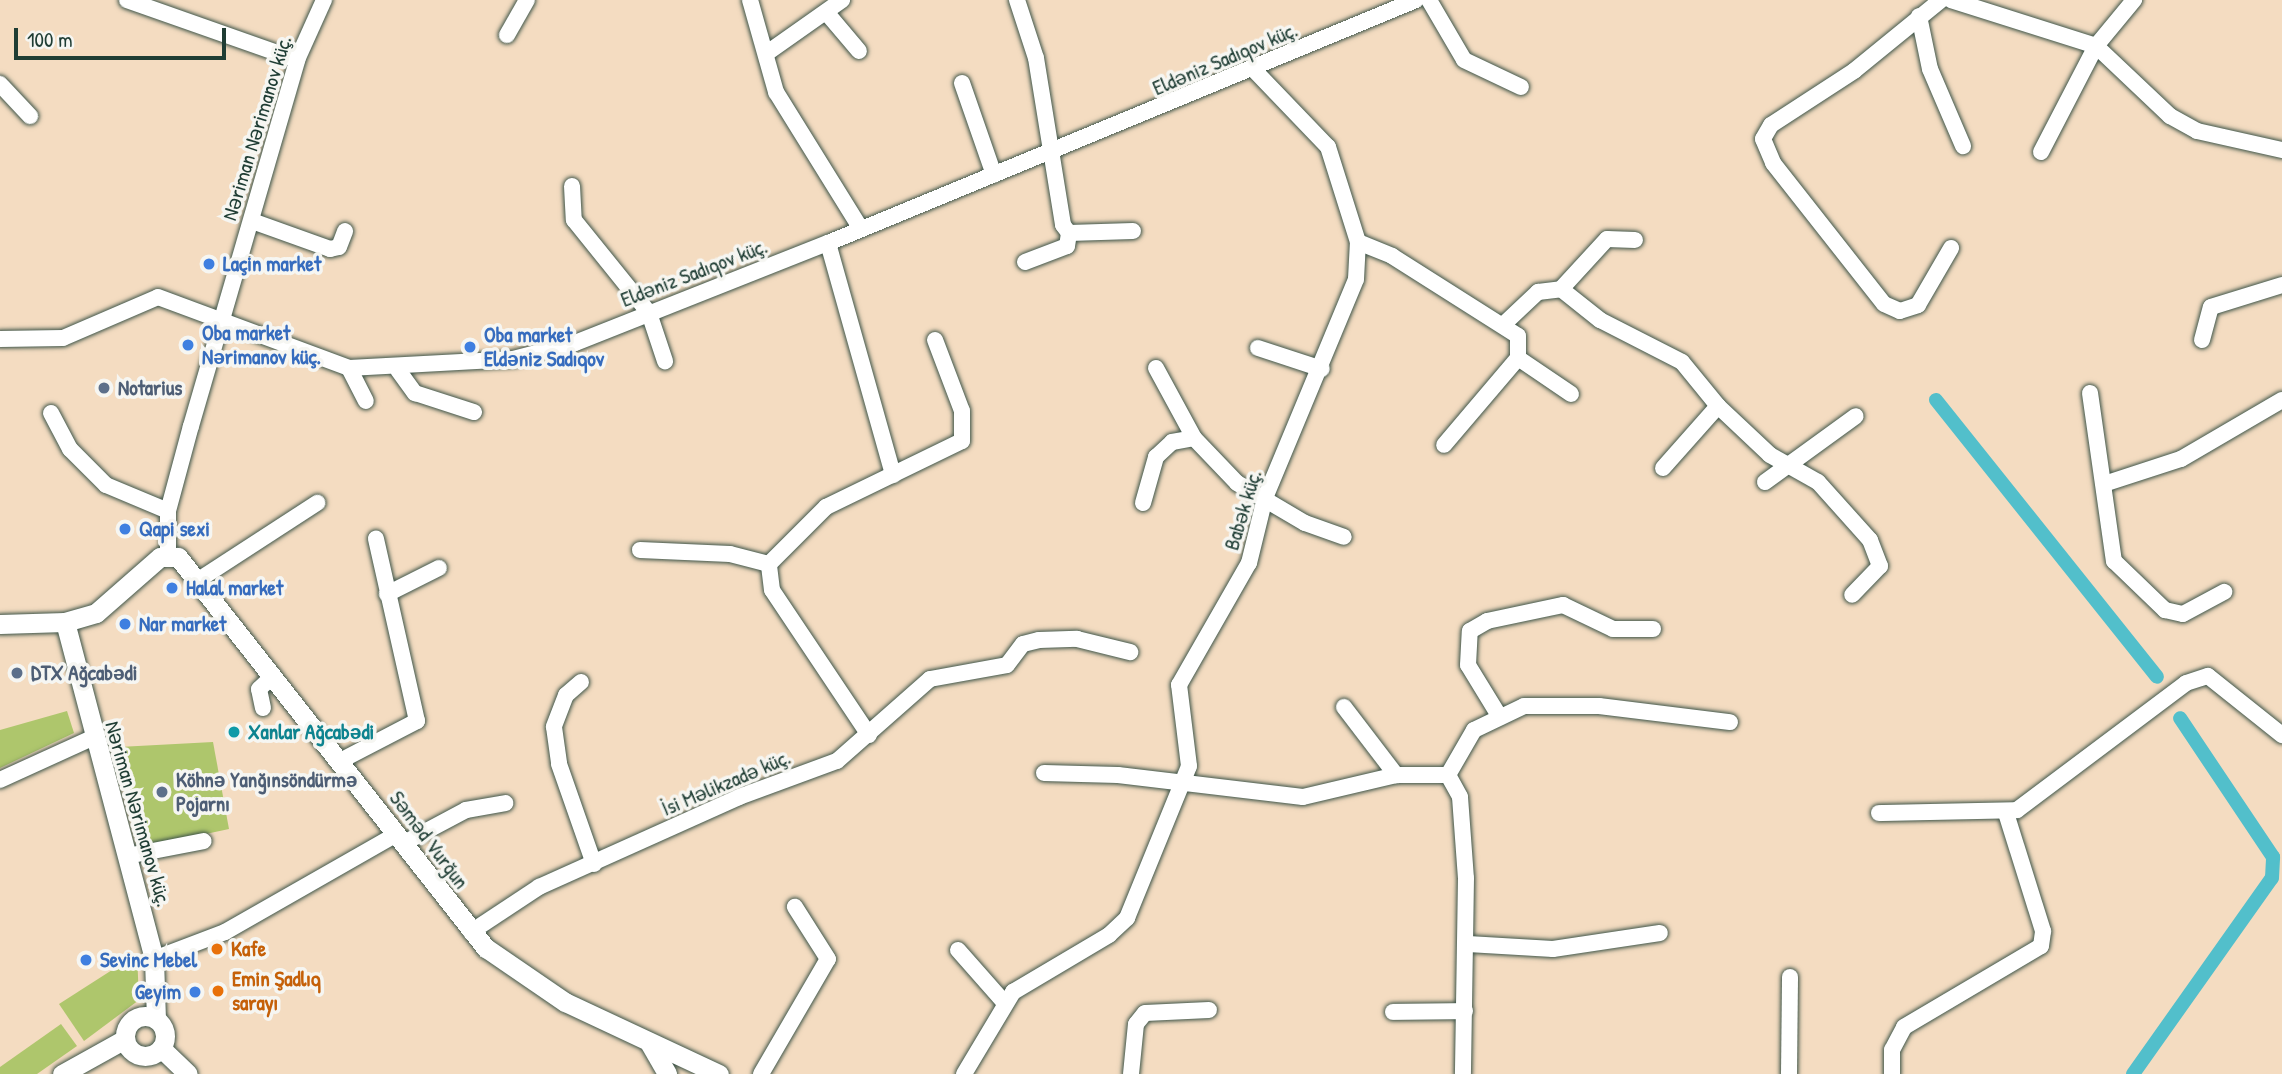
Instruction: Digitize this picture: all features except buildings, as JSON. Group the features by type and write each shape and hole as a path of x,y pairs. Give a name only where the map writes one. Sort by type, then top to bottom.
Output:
{"main road":[{"name":"Səməd Vurğun","path":"168,555 200,579 471,932 565,1002 719,1074"},
{"path":"0,624 65,622 109,606 168,555"},
{"name":"Nəriman Nərimanov küç.","path":"65,622 92,738 154,959 156,1019"},
{"path":"62,1074 125,1039 137,1017 156,1019 164,1029 161,1048"},
{"path":"125,1039 140,1055 161,1048"},
{"path":"646,1041 667,1074"},
{"path":"161,1048 188,1074"}],"street":[{"path":"127,0 297,60"},
{"name":"Nəriman Nərimanov küç.","path":"168,555 168,511 297,60 324,0"},
{"path":"507,35 527,0"},
{"path":"750,0 783,104 862,229"},
{"path":"767,53 842,0"},
{"path":"1017,0 1036,58 1049,154 1069,233 1067,246 1025,262"},
{"path":"1429,0 1464,60 1521,87"},
{"path":"1941,0 1854,71 1771,125 1764,148 1884,304 1900,311 1918,305 1951,248"},
{"path":"1951,0 2096,47 2170,116 2197,131 2282,150"},
{"path":"2041,152 2096,47 2134,0"},
{"name":"Eldəniz Sadıqov küç.","path":"0,339 63,338 158,297 225,318 349,368 398,370 513,359 649,313 828,243 1255,71 1408,1"},
{"path":"826,12 859,51"},
{"path":"1919,16 1930,69 1963,146"},
{"name":"Babək küç.","path":"1003,1001 1127,918 1181,784 1189,745 1180,685 1249,564 1265,498 1322,369 1356,279 1358,242 1328,147 1255,71"},
{"path":"962,83 994,176"},
{"path":"0,84 30,117"},
{"path":"572,186 573,220 587,242 649,313 665,361"},
{"path":"252,220 330,249 339,247 345,231"},
{"path":"1069,233 1133,231"},
{"path":"1504,324 1538,292 1561,289 1607,239 1635,240"},
{"path":"1358,242 1504,324 1518,336 1518,358 1444,445"},
{"path":"828,243 893,475"},
{"path":"2202,340 2211,307 2282,285"},
{"path":"1561,289 1600,320 1682,362 1718,406 1770,455 1791,464 1818,482 1882,557 1852,595"},
{"path":"769,564 825,507 962,441 962,411 935,340"},
{"path":"1258,348 1322,369"},
{"path":"1518,358 1571,394"},
{"path":"349,368 366,401"},
{"path":"1156,368 1194,438 1224,474 1305,523 1344,537"},
{"path":"398,370 415,393 474,412"},
{"path":"2090,393 2104,484 2106,536 2131,583 2165,610 2183,614 2224,592"},
{"path":"2104,484 2192,454 2282,400"},
{"path":"1663,468 1718,406"},
{"path":"51,413 70,449 106,485 168,511"},
{"path":"1765,482 1856,416"},
{"path":"1143,503 1156,457 1181,437 1194,438"},
{"path":"200,579 317,503"},
{"path":"340,761 417,721 415,691 387,594 376,539"},
{"path":"640,550 730,554 769,564"},
{"path":"769,564 772,590 869,734"},
{"path":"387,594 439,568"},
{"path":"1498,714 1468,664 1470,631 1487,621 1563,604 1613,629 1653,629"},
{"name":"İsi Məlikzadə küç.","path":"471,932 539,887 739,797 837,761 930,679 1007,665 1023,644 1077,639 1130,652"},
{"path":"263,708 259,690 274,676"},
{"path":"1879,813 2006,813 2032,802 2186,683 2208,676 2282,735"},
{"path":"580,681 566,695 554,727 559,764 594,864"},
{"path":"1448,775 1474,730 1498,714 1524,706 1599,706 1730,722"},
{"path":"1344,707 1396,775"},
{"path":"0,780 92,738"},
{"path":"1044,774 1181,784 1303,797 1396,775 1448,775"},
{"path":"1448,775 1460,797 1468,944 1463,1074"},
{"path":"154,959 225,932 400,839 466,810 505,803"},
{"path":"1892,1074 1892,1050 1904,1027 2041,946 2043,931 2006,813"},
{"path":"127,856 204,841"},
{"path":"761,1074 828,959 795,907"},
{"path":"1468,944 1552,949 1660,933"},
{"path":"958,950 1003,1001 964,1074"},
{"path":"1789,1074 1790,977"},
{"path":"1131,1074 1136,1024 1145,1013 1209,1010"},
{"path":"1393,1012 1465,1011"}],"green space":[{"path":"67,711 74,733 0,768 0,730"},
{"path":"213,742 229,829 145,847 119,747"},
{"path":"137,954 139,1000 84,1041 59,1004"},
{"path":"61,1024 77,1046 37,1074 0,1074 0,1067"}],"waterway":[{"path":"1936,400 2157,677"},
{"path":"2133,1074 2272,878 2273,857 2180,718"}],"place":[{"name":"Laçin market","path":"209,264"},
{"name":"Oba market Nərimanov küç.","path":"188,345"},
{"name":"Oba market Eldəniz Sadıqov","path":"470,347"},
{"name":"Notarius","path":"104,388"},
{"name":"Qapi sexi","path":"125,529"},
{"name":"Halal market","path":"172,588"},
{"name":"Nar market","path":"125,624"},
{"name":"DTX Ağcabədi","path":"17,673"},
{"name":"Xanlar Ağcabədi","path":"234,732"},
{"name":"Köhnə Yanğınsöndürmə Pojarnı","path":"162,792"},
{"name":"Kafe","path":"217,949"},
{"name":"Sevinc Mebel","path":"86,960"},
{"name":"Emin Şadlıq sarayı","path":"218,991"},
{"name":"Geyim","path":"195,992"}]}
